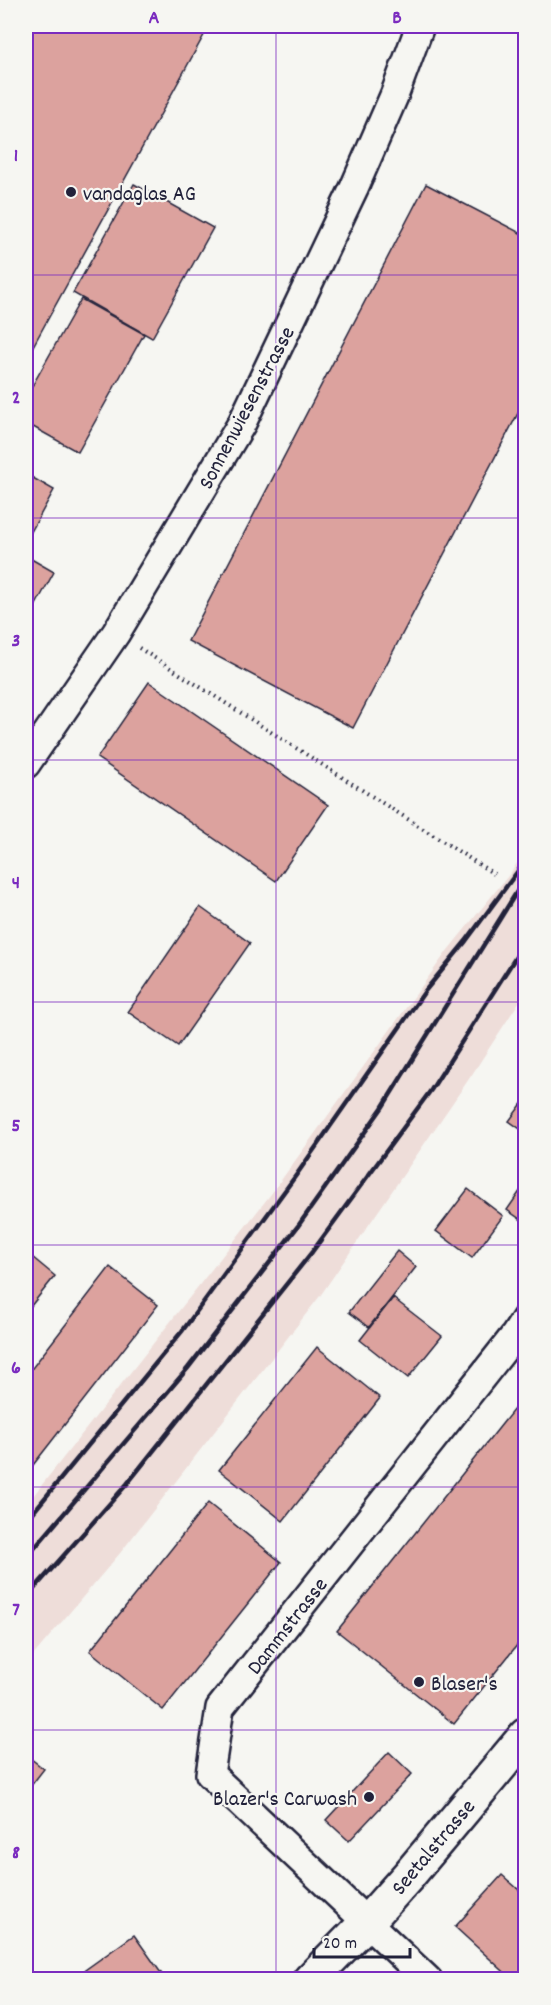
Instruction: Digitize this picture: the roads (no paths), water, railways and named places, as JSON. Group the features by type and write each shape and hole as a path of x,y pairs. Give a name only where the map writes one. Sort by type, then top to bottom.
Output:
{"main road":[{"name":"Seetalstrasse","path":"310,1980 368,1921 525,1735"}],"street":[{"name":"Sonnenwiesenstrasse","path":"26,764 116,633 242,423 354,188 394,96 420,26"},
{"name":"Dammstrasse","path":"368,1921 210,1774 220,1708 515,1335 525,1318"},
{"path":"368,1921 428,1980"}],"railway":[{"path":"26,1521 183,1330 297,1174 425,991 466,941 526,860"},
{"path":"26,1558 188,1368 298,1226 382,1108 526,877"},
{"path":"26,1598 127,1484 312,1252 431,1090 526,941"}],"place":[{"name":"vandaglas AG","path":"71,192"},
{"name":"Blaser's","path":"419,1682"},
{"name":"Blazer's Carwash","path":"369,1797"}]}
